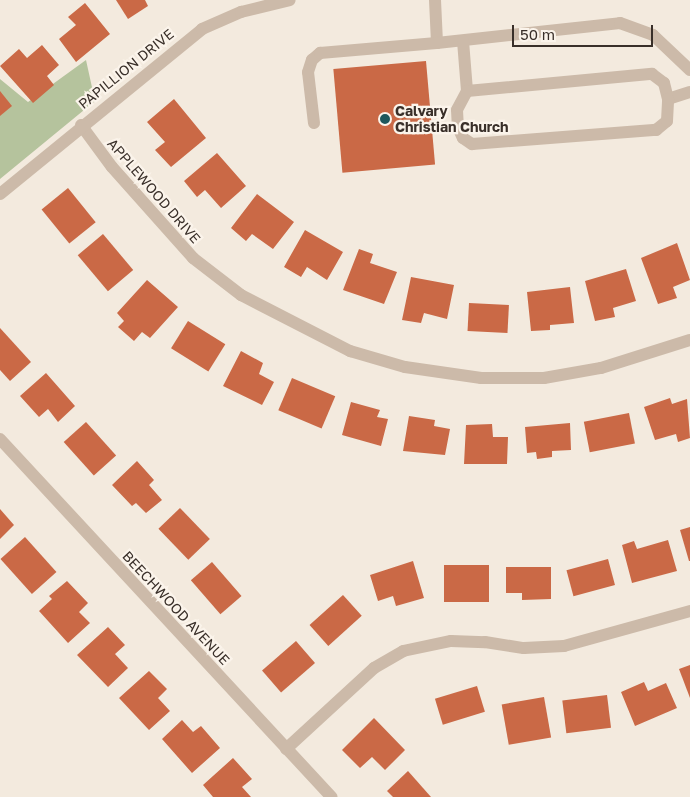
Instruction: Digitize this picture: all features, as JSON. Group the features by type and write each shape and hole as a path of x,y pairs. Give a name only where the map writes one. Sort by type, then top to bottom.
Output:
{"street":[{"name":"PAPILLION DRIVE","path":"0,194 81,125 202,29 241,12 290,0"},
{"path":"435,0 437,44"},
{"path":"314,123 308,72 312,60 320,53 437,44 620,23 653,35 690,70"},
{"path":"463,41 467,91 457,110 458,128 463,138 472,144 656,130 666,121 668,99 664,83 652,74 467,91"},
{"path":"668,99 690,92"},
{"name":"APPLEWOOD DRIVE","path":"81,125 112,167 194,258 241,295 350,351 405,367 481,378 544,378 601,368 690,340"},
{"name":"BEECHWOOD AVENUE","path":"0,439 331,797"},
{"path":"286,749 374,668 403,651 451,641 485,642 524,648 564,646 690,611"}],"green space":[{"path":"86,60 95,101 0,179 0,79 28,102"}],"building":[{"path":"116,0 145,0 148,6 128,19"},
{"path":"85,3 110,34 76,62 59,39 76,25 68,17"},
{"path":"42,45 59,65 47,76 54,85 33,103 0,66 19,49 27,58"},
{"name":"Calvary Christian Church","path":"426,61 435,165 342,173 333,69"},
{"path":"0,91 12,106 0,116"},
{"path":"174,99 206,138 171,167 155,150 165,142 147,122"},
{"path":"217,153 246,186 221,208 205,190 197,197 184,181"},
{"path":"68,188 96,222 69,244 42,209"},
{"path":"257,194 294,222 273,249 252,234 246,241 231,228"},
{"path":"305,230 343,252 327,280 307,267 301,277 284,267"},
{"path":"103,234 133,270 108,291 78,255"},
{"path":"677,243 690,280 673,287 677,298 658,304 641,258"},
{"path":"359,249 373,254 370,263 397,272 384,304 343,290"},
{"path":"626,269 636,301 613,308 615,317 595,321 585,281"},
{"path":"411,277 454,285 447,319 424,313 421,323 402,320"},
{"path":"147,280 178,307 150,338 142,332 134,341 118,327 124,321 117,313"},
{"path":"570,287 574,323 550,325 550,330 531,331 527,292"},
{"path":"469,303 509,305 507,333 468,331"},
{"path":"188,321 225,344 208,371 171,348"},
{"path":"0,328 31,362 10,381 0,370"},
{"path":"241,351 263,363 259,374 274,382 262,405 223,386"},
{"path":"46,373 75,406 58,422 48,409 39,417 20,396"},
{"path":"292,378 335,396 322,429 278,410"},
{"path":"670,398 672,404 687,399 690,438 678,442 676,434 655,440 644,407"},
{"path":"351,402 380,410 377,417 388,419 381,446 342,435"},
{"path":"629,413 635,443 590,452 584,422"},
{"path":"409,416 435,420 434,426 450,429 445,455 403,451"},
{"path":"86,422 116,455 94,476 64,442"},
{"path":"570,423 571,450 552,451 552,457 537,459 536,452 527,453 525,427"},
{"path":"492,424 493,437 508,437 507,464 464,464 466,425"},
{"path":"137,461 154,480 149,485 162,500 146,513 136,503 132,506 112,485"},
{"path":"180,508 210,539 188,560 158,529"},
{"path":"0,509 14,525 0,539"},
{"path":"690,527 690,561 689,561 680,530"},
{"path":"25,537 56,572 32,594 0,559"},
{"path":"668,540 677,571 632,583 622,545 634,541 637,549"},
{"path":"608,559 615,585 573,596 566,570"},
{"path":"413,561 424,598 396,606 393,596 378,601 370,575"},
{"path":"212,562 242,596 220,614 191,580"},
{"path":"444,565 489,565 489,602 444,602"},
{"path":"506,567 551,567 551,599 522,600 522,593 506,593"},
{"path":"67,581 88,603 79,612 90,623 68,643 39,611 52,599 49,596"},
{"path":"343,595 362,616 328,646 310,625"},
{"path":"108,627 125,645 115,654 128,668 108,687 77,655"},
{"path":"296,641 315,663 281,692 262,671"},
{"path":"690,665 690,698 679,669"},
{"path":"149,671 167,689 158,698 170,711 149,730 119,698"},
{"path":"644,682 648,691 666,683 677,708 635,726 621,692"},
{"path":"477,686 485,712 443,725 435,699"},
{"path":"607,695 611,728 566,733 562,700"},
{"path":"544,697 551,737 509,745 502,704"},
{"path":"374,718 405,750 385,770 372,757 360,768 342,750"},
{"path":"182,720 193,732 201,726 220,748 192,773 162,739"},
{"path":"233,758 252,779 242,787 251,797 213,797 203,785"},
{"path":"408,771 431,797 393,797 387,791"}],"place":[{"name":"Calvary Christian Church","path":"385,119"}]}
